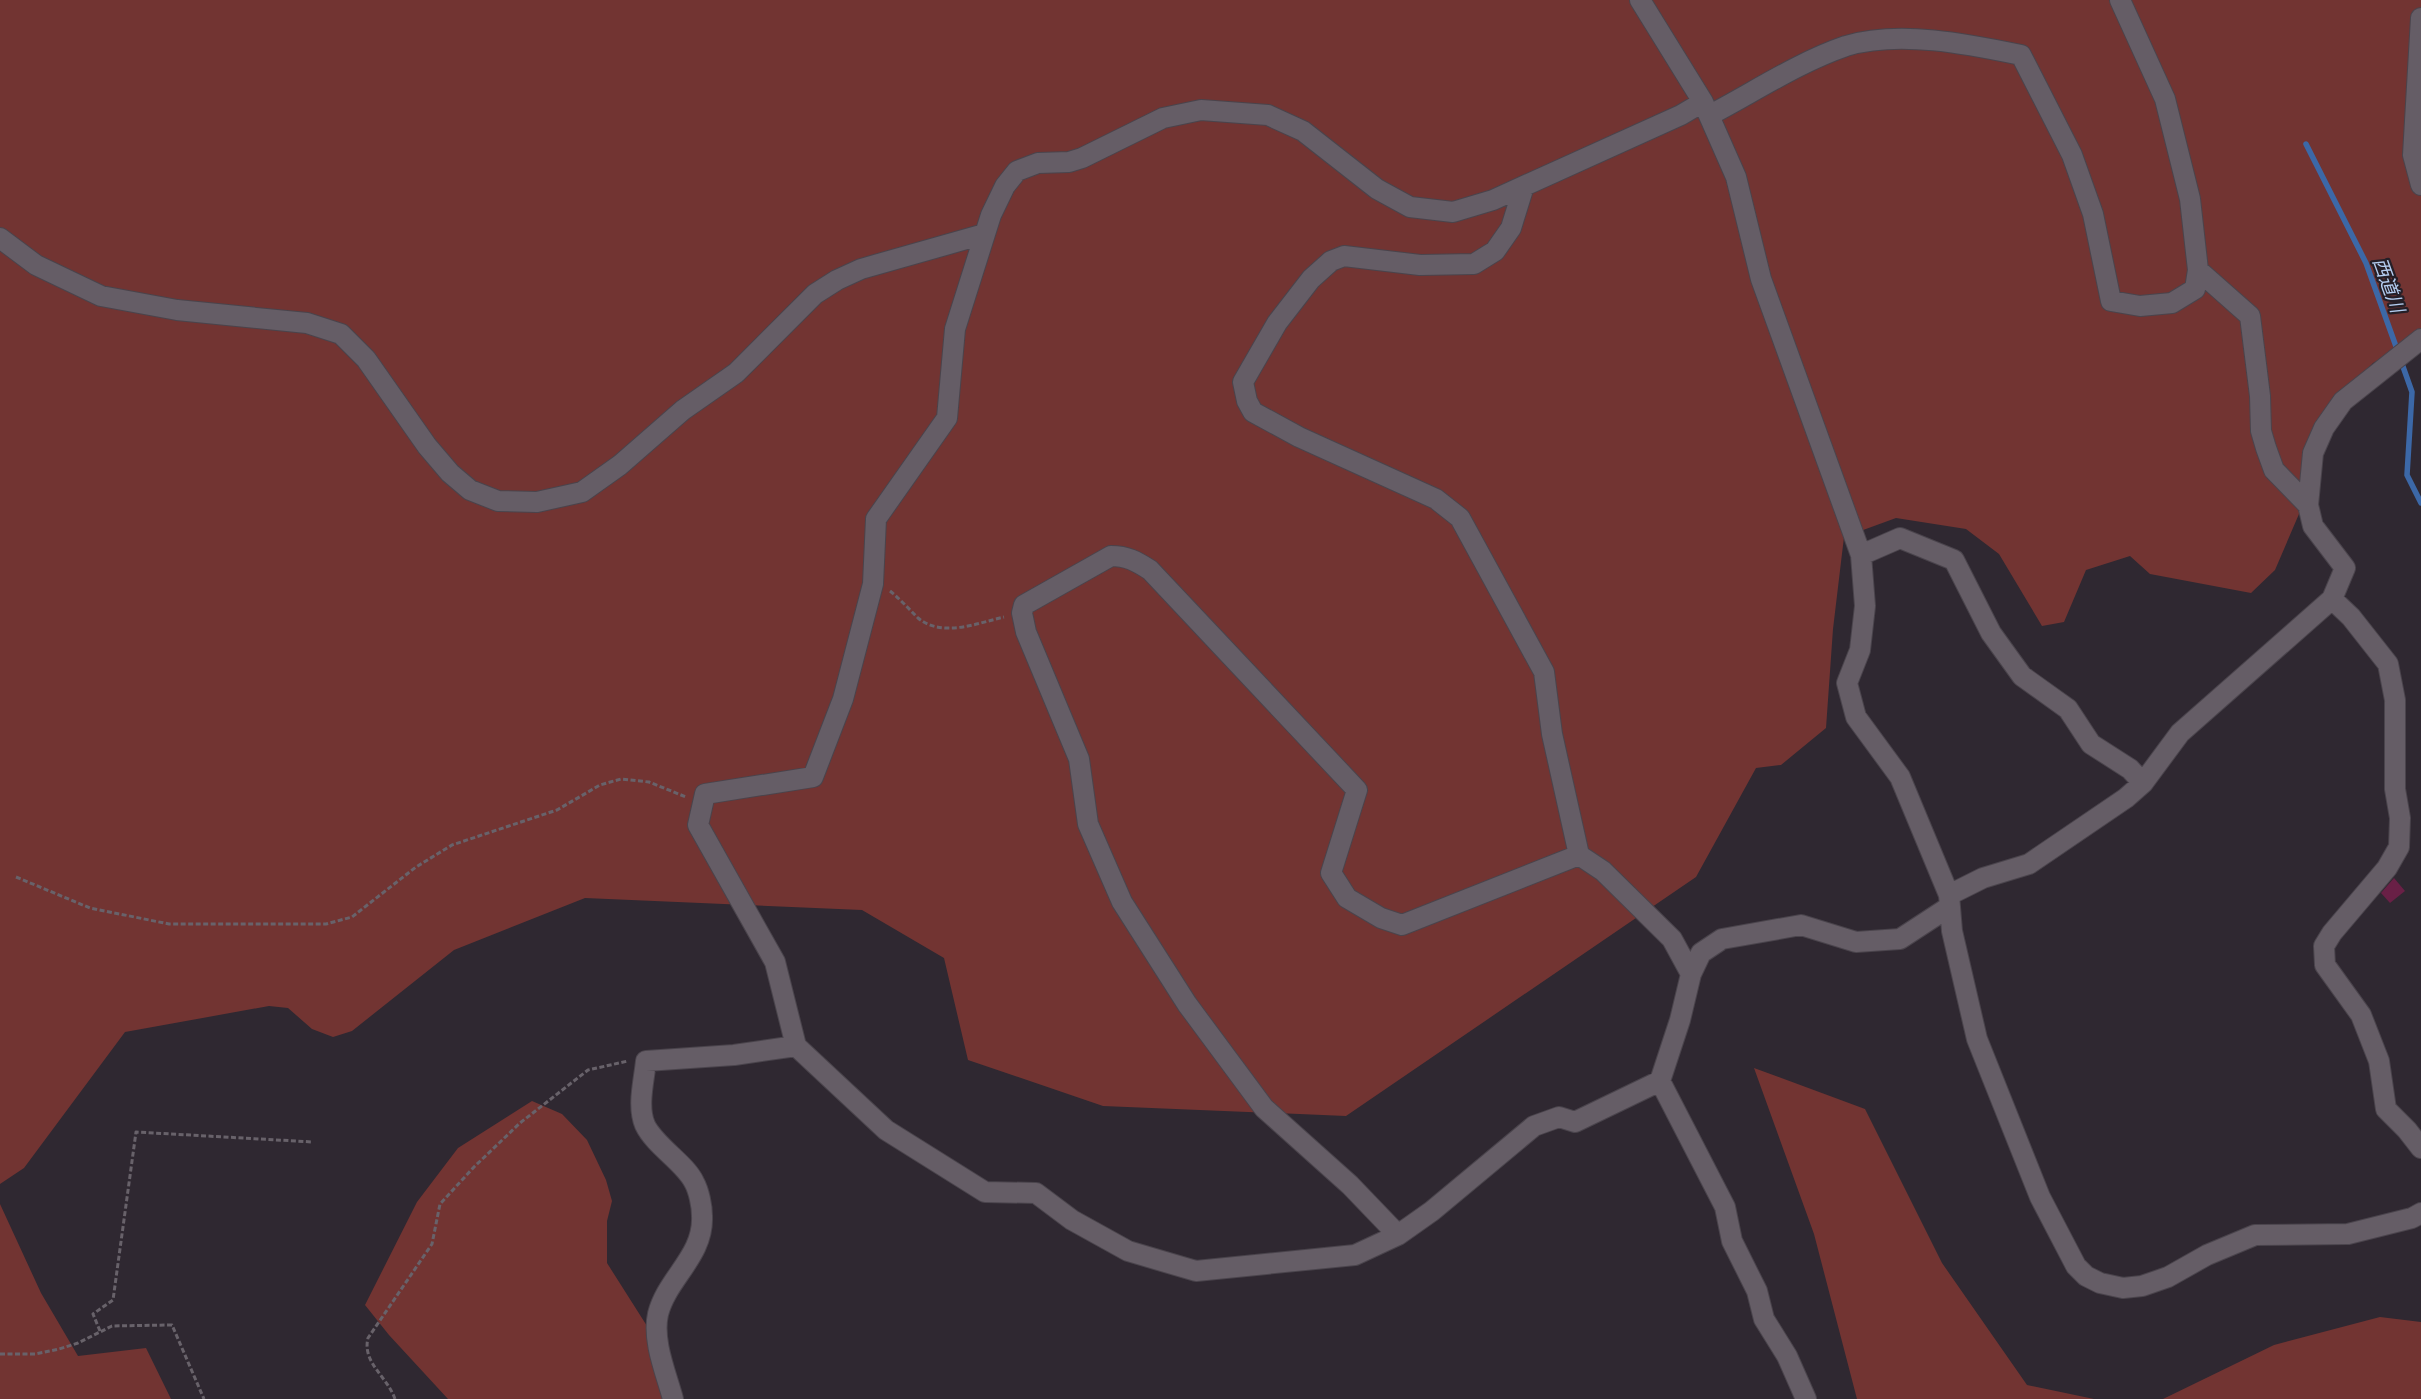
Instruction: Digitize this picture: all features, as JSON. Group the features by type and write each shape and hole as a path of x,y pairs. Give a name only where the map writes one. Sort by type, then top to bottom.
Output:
{"street":[{"path":"1640,0 1707,109 1736,176 1761,279 1861,555 1866,606 1860,650 1847,682 1856,717 1900,777 1949,901 1952,931 1977,1039 2040,1197 2076,1266 2086,1276 2100,1284 2123,1288 2142,1286 2168,1277 2207,1255 2255,1235 2348,1234 2412,1218 2421,1213"},
{"path":"1660,1081 1575,1122 1559,1117 1534,1126 1432,1211 1398,1235 1356,1255 1196,1271 1128,1251 1072,1220 1036,1194 985,1192 886,1130 796,1046 775,962 698,824 702,804 705,794 813,777 844,699 873,584 876,518 947,418 955,329 984,234 1005,186 1017,171 1038,163 1069,162 1082,158 1163,118 1201,110 1268,115 1303,131 1377,189 1410,207 1453,212 1493,200 1681,115 1707,109 1847,46 1888,39 1968,44 2021,55 2072,155 2093,214 2112,302 2140,306 2172,303 2195,289 2198,270 2190,199 2165,99 2120,0"},
{"path":"2421,18 2413,155 2421,185"},
{"path":"1524,186 1511,228 1495,251 1474,264 1420,265 1344,256 1331,261 1310,279 1277,323 1243,382 1247,402 1253,412 1300,437 1436,499 1460,518 1544,672 1552,734 1579,855 1603,871 1672,939 1691,974"},
{"path":"0,238 36,265 101,296 177,310 307,323 341,334 366,359 427,446 450,473 470,490 498,501 537,502 582,492 620,465 683,410 736,373 815,294 837,280 861,268 984,234"},
{"path":"2198,270 2250,316 2260,396 2261,430 2266,448 2274,470 2308,506"},
{"path":"1806,1399 1787,1356 1764,1319 1756,1291 1732,1241 1725,1207 1660,1081 1680,1020 1691,974 1701,953 1722,939 1801,925 1856,942 1900,939 1949,901 1984,878 2029,864 2126,798 2144,783 2180,733 2332,599 2346,568 2313,526 2308,506 2313,453 2324,428 2343,401 2418,340"},
{"path":"1861,555 1900,538 1954,560 1991,633 2022,676 2068,709 2091,744 2130,769 2144,783"},
{"path":"1398,1235 1350,1185 1264,1108 1187,1004 1122,902 1088,824 1079,759 1026,632 1022,613 1024,605 1111,556 1128,558 1150,570 1357,790 1331,873 1347,898 1382,918 1402,924 1579,855"},
{"path":"2332,599 2351,617 2388,664 2395,700 2395,789 2400,818 2399,847 2387,868 2332,933 2324,946 2325,965 2361,1015 2379,1061 2386,1109 2407,1130 2421,1148"},
{"path":"673,1399 657,1339 658,1315 663,1299 697,1249 702,1228 702,1214 694,1182 645,1124 641,1106 646,1061 734,1055 796,1046"}],"path":[{"path":"873,584 883,585 920,619 940,629 962,627 1022,613"},
{"path":"16,877 90,908 169,924 326,924 352,917 416,867 452,845 558,810 600,785 621,779 649,782 702,804"},
{"path":"395,1399 391,1387 371,1363 365,1349 368,1338 432,1244 440,1204 474,1167 520,1123 588,1070 625,1061 646,1061"},
{"path":"100,1331 93,1314 113,1300 136,1132 313,1142"},
{"path":"0,1354 35,1354 59,1349 112,1326 172,1325 204,1399"}],"shaded area":[{"path":"0,0 2421,0 2421,336 2373,363 2330,407 2303,457 2302,507 2275,570 2251,593 2150,574 2130,556 2086,570 2064,622 2042,626 1999,554 1966,529 1896,518 1844,537 1833,629 1826,728 1781,765 1756,768 1696,877 1346,1116 1103,1106 968,1060 944,958 862,910 585,898 454,950 352,1031 333,1037 312,1029 288,1008 269,1006 125,1032 24,1168 0,1184"},
{"path":"1754,1068 1865,1109 1942,1263 2027,1385 2094,1399 1857,1399 1814,1234"},
{"path":"532,1101 562,1114 587,1140 606,1180 612,1201 607,1221 607,1263 647,1326 668,1399 448,1399 389,1335 365,1305 417,1202 458,1148"},
{"path":"0,1204 41,1293 78,1356 146,1348 171,1399 0,1399"},
{"path":"2380,1317 2421,1322 2421,1399 2163,1399 2274,1345"}],"building":[{"path":"2394,878 2405,891 2390,903 2381,893"}],"waterway":[{"name":"西道川","path":"2306,144 2366,263 2398,352"},
{"name":"西道川","path":"2401,361 2412,392 2407,475 2421,503"}]}
